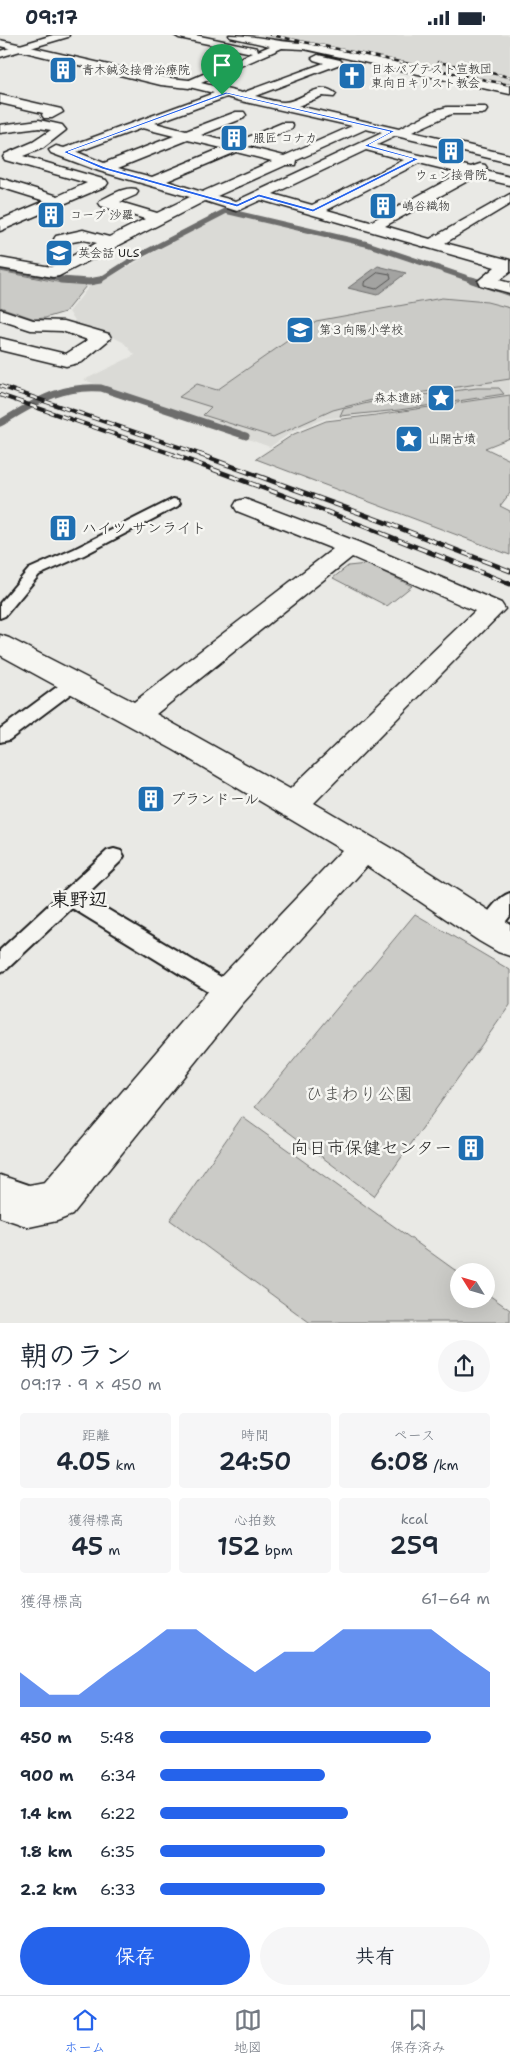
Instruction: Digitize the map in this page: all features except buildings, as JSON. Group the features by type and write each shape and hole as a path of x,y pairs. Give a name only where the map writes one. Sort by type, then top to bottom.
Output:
{"street":[{"path":"0,55 64,35"},
{"path":"178,35 273,49 304,46 406,74"},
{"path":"234,35 293,55 336,62 241,97"},
{"path":"0,43 161,81 189,84 365,125 500,153"},
{"path":"189,84 273,49"},
{"path":"234,65 254,69"},
{"path":"365,70 387,74 431,73 510,90"},
{"path":"285,107 321,92 330,94"},
{"path":"65,152 226,93"},
{"path":"0,99 57,112 31,119 7,115"},
{"path":"104,168 245,116 197,105"},
{"path":"38,145 65,152 104,168 237,206 446,111 481,110"},
{"path":"268,122 336,138"},
{"path":"0,129 39,124 60,130 38,145 8,155"},
{"path":"142,124 316,169"},
{"path":"0,263 53,272 182,206 365,125"},
{"path":"153,182 287,126"},
{"path":"366,146 510,181"},
{"path":"372,227 473,172 500,153"},
{"path":"8,155 148,196"},
{"path":"313,211 416,159"},
{"path":"0,182 60,201"},
{"path":"0,226 100,183"},
{"path":"131,192 106,203 158,218"},
{"path":"259,195 510,266"},
{"path":"432,244 510,198"},
{"path":"165,201 182,206"},
{"path":"0,209 22,216"},
{"path":"62,239 83,235 110,242"},
{"path":"510,266 486,281 510,288"},
{"path":"0,344 66,360 75,358 102,338 64,326 31,325 1,316"},
{"path":"245,506 350,547 492,609 293,805"},
{"path":"136,715 350,547"},
{"path":"0,644 136,715 293,805 364,848 499,936"},
{"path":"0,1196 30,1206 57,1200 229,993 364,848"}],"lane":[{"path":"0,613 34,573 173,503"},
{"path":"0,736 3,736 75,682"},
{"path":"0,963 114,856"},
{"path":"71,897 229,993"},
{"path":"499,936 510,901"}],"shaded area":[{"path":"260,35 510,35 510,87 326,49"},
{"name":"第３向陽小学校","path":"228,214 366,246 510,295 510,394 404,410 324,419 292,432 270,447 84,380 135,355 123,342 111,336 71,324 75,320 69,312 91,284 106,279 220,215"}],"green space":[{"path":"0,271 86,286 65,312 35,319 0,307"},
{"path":"442,298 487,302 510,308 510,379 372,400 333,410 273,437 203,415 211,407 179,397 197,384 217,390 316,321"},
{"path":"477,388 499,388 504,394 399,410 340,416 343,409 376,401"},
{"path":"510,395 510,438 485,448 510,460 510,493 500,506 510,511 510,555 256,459 294,434 326,421"},
{"path":"367,564 412,586 387,606 333,578 348,566"},
{"name":"ひまわり公園","path":"415,914 510,970 510,1005 374,1196 255,1107"},
{"path":"242,1117 450,1267 450,1308 495,1308 495,1299 510,1310 510,1322 309,1322 170,1220"}],"water":[{"path":"378,266 406,273 377,295 348,288"}],"waterway":[{"path":"100,280 135,258 226,211 367,244 476,281"},
{"path":"0,268 70,281"},
{"path":"61,280 70,281"},
{"path":"70,281 89,282 100,280"},
{"path":"93,281 100,280"},
{"path":"472,280 510,293"},
{"path":"0,423 36,402 60,392 72,389 101,388 246,436"}],"railway":[{"path":"271,35 510,85"},
{"path":"438,62 510,77"},
{"path":"0,386 205,456"},
{"path":"0,395 178,456"},
{"path":"174,455 320,509 510,584"},
{"path":"201,455 384,522 510,571"}],"place":[{"name":"青木鍼灸接骨治療院","path":"63,70"},
{"name":"日本パブテスト宣教団 東向日キリスト教会","path":"352,76"},
{"name":"服匠 コナカ","path":"234,138"},
{"name":"ウェン接骨院","path":"451,151"},
{"name":"嶋谷織物","path":"383,206"},
{"name":"コープ 沙羅","path":"51,215"},
{"name":"英会話 ULS","path":"59,253"},
{"name":"第３向陽小学校","path":"300,330"},
{"name":"森本遺跡","path":"441,398"},
{"name":"山開古墳","path":"409,439"},
{"name":"ハイツ サンライト","path":"63,528"},
{"name":"プランドール","path":"151,799"},
{"name":"向日市保健センター","path":"471,1148"}],"district":[{"name":"東野辺","path":"79,899"}],"route":[{"path":"226,93 394,132 366,146 416,159 313,211 259,195 237,206 104,168 65,152 222,95 226,93"}]}
